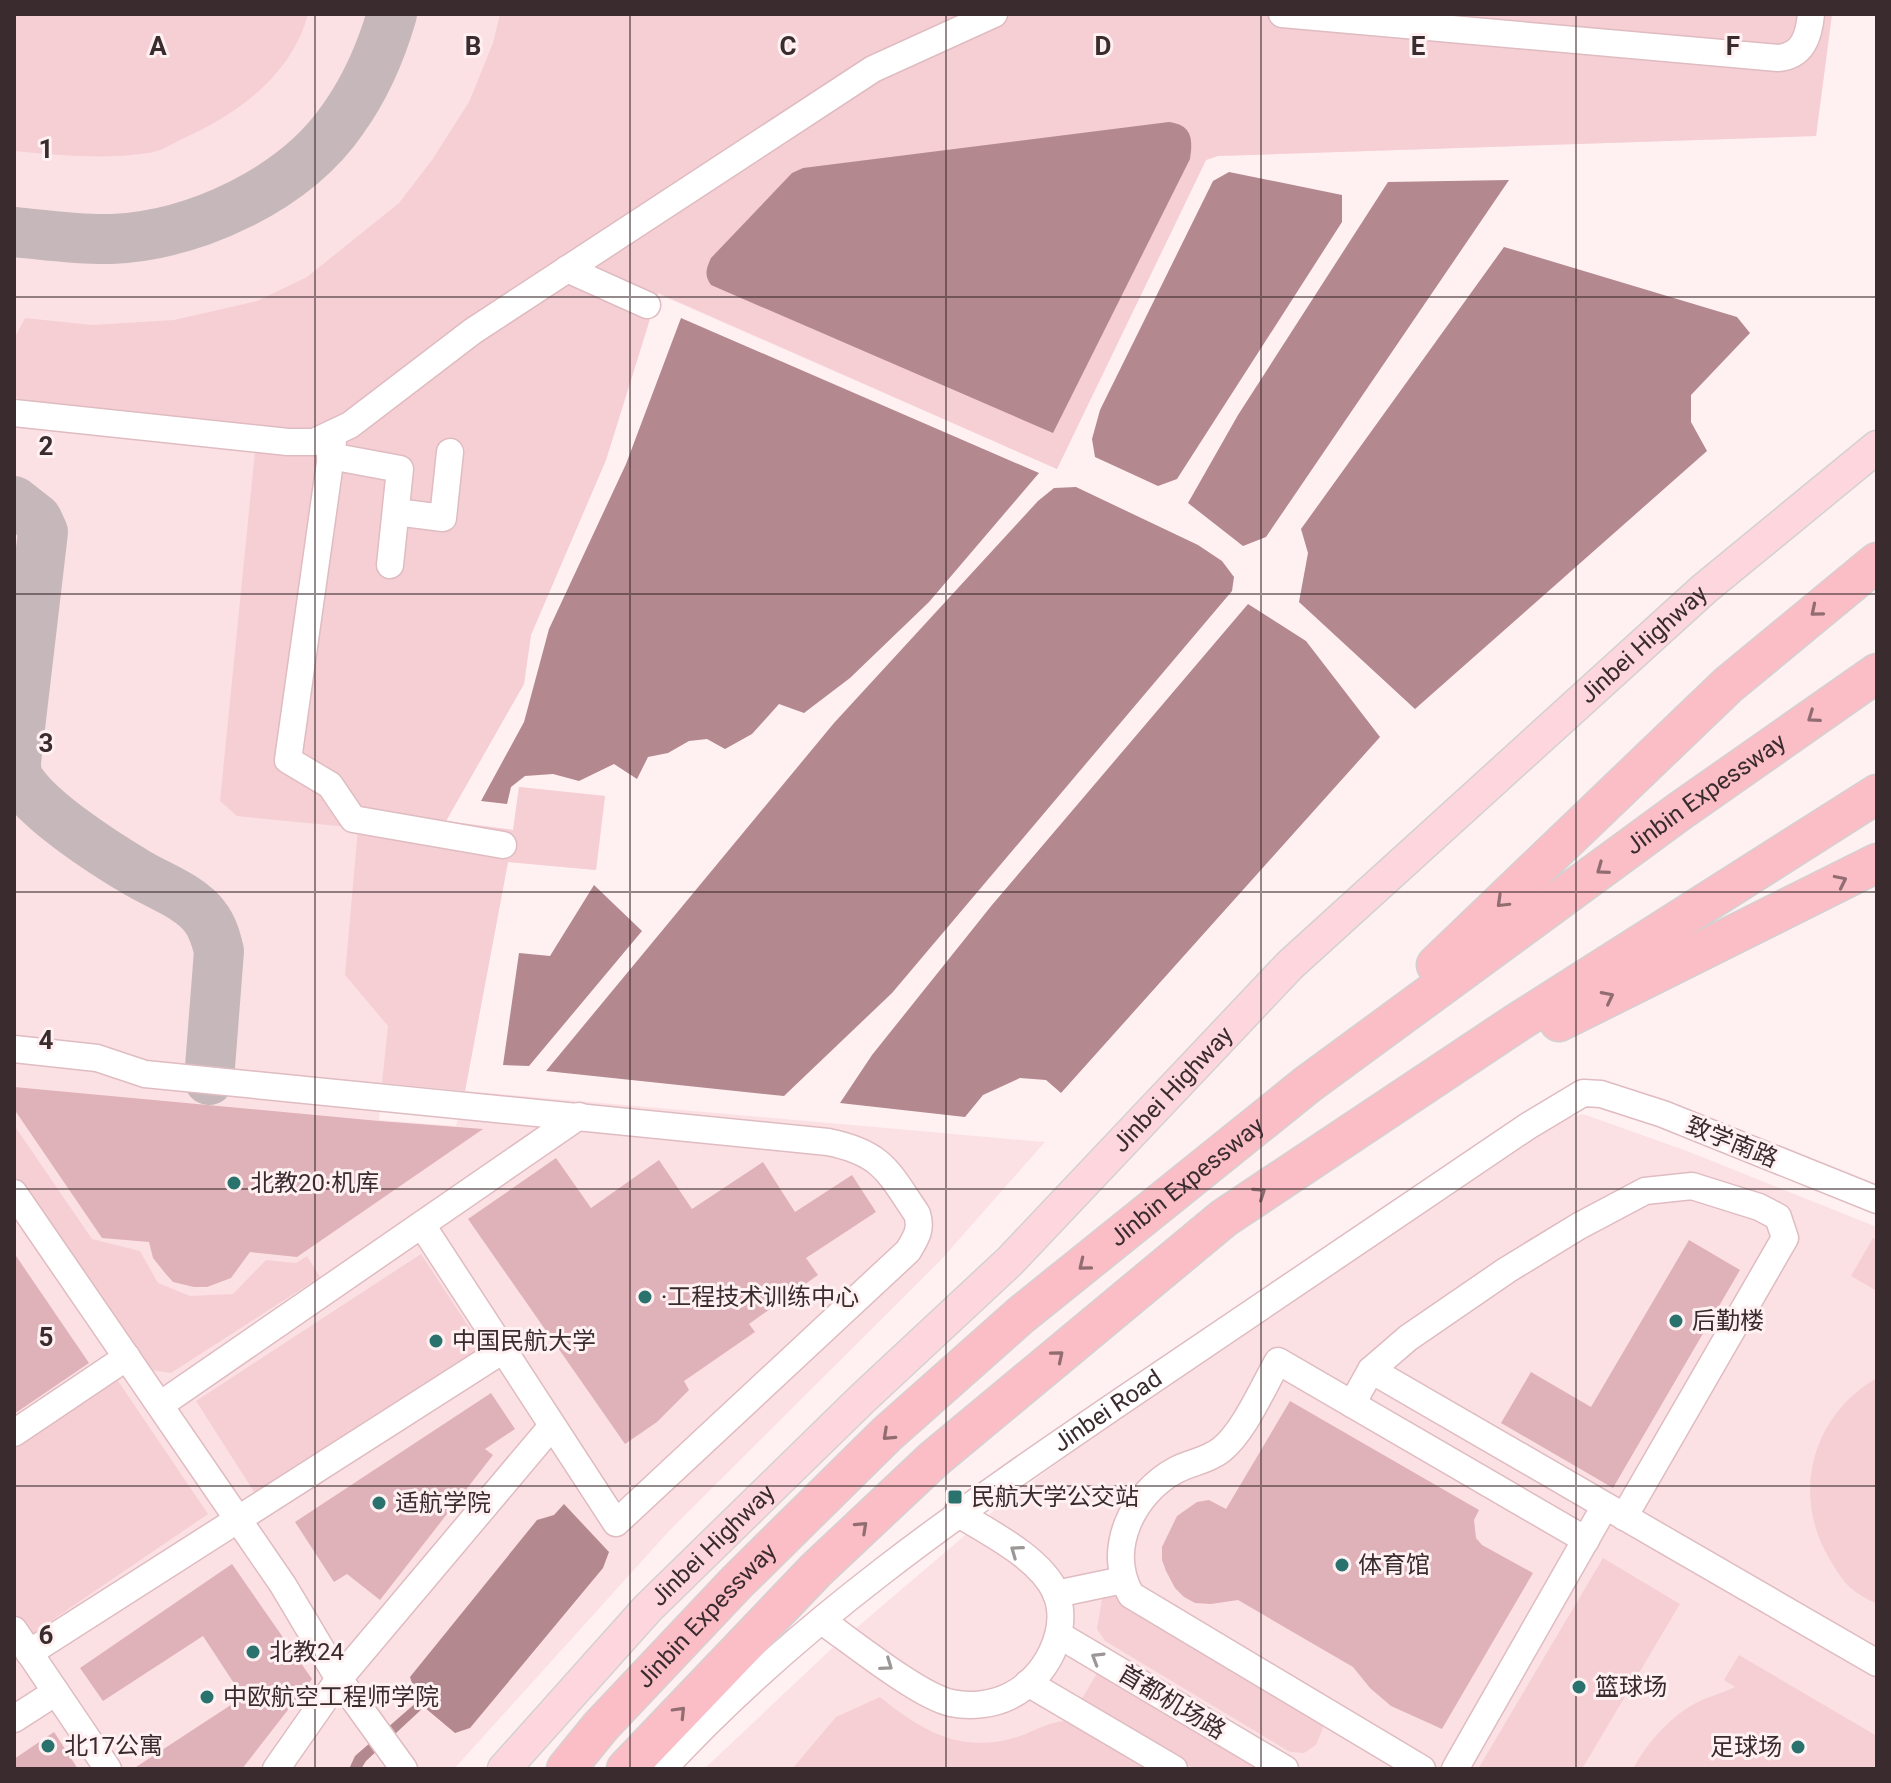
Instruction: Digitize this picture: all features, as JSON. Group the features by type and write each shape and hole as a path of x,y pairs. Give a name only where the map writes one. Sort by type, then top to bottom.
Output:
{"highway":[{"path":"1308,1084 1728,685 1877,562"},
{"name":"Jinbin Expessway","path":"566,1769 601,1726 737,1582 887,1434 1021,1315 1308,1084 1680,811 1877,673"},
{"name":"Jinbin Expessway","path":"626,1769 816,1570 934,1459 1224,1218 1518,1022 1877,794"},
{"path":"1389,1108 1877,863"}],"main road":[{"name":"Jinbei Highway","path":"504,1769 655,1600 862,1399 1010,1261 1290,965 1704,589 1877,447"},
{"name":"Jinbei Highway","path":"518,1769 679,1592 865,1410 1009,1278 1313,961 1437,844 1725,585 1877,461"}],"street":[{"path":"503,845 353,819 330,785 288,760 332,445 350,425 473,331 873,69 994,14"},
{"path":"1282,14 1778,58 1789,57 1804,44 1811,14"},
{"path":"567,269 647,305"},
{"path":"14,413 288,442 314,442 332,445 400,469 390,565"},
{"path":"396,512 443,518 450,452"},
{"path":"14,1049 97,1058 145,1074 579,1116 847,1146 864,1151 886,1168 920,1222 918,1235 908,1251 616,1523 422,1225"},
{"name":"致学南路","path":"1583,1093 1601,1094 1663,1114 1877,1200"},
{"name":"Jinbei Road","path":"663,1769 780,1656 957,1513 1528,1126 1583,1093"},
{"path":"160,1405 579,1116"},
{"path":"1352,1404 1371,1370 1408,1338 1507,1270 1579,1226 1645,1191 1692,1186 1759,1207 1778,1217 1785,1238 1614,1512 1586,1540 1455,1769"},
{"path":"14,1193 283,1585 339,1679 404,1769"},
{"path":"29,1653 503,1350"},
{"path":"14,1433 127,1357"},
{"path":"1422,1769 1131,1595 1123,1580 1121,1557 1124,1530 1136,1505 1153,1486 1178,1469 1203,1461 1222,1449 1236,1432 1278,1361 1586,1540"},
{"path":"1371,1370 1877,1663"},
{"path":"276,1769 339,1679 552,1426"},
{"path":"822,1621 935,1699 966,1705 990,1703 1011,1696 1028,1683 1049,1659 1059,1635 1060,1613 1056,1594 1044,1574 1031,1562 957,1513"},
{"path":"1056,1594 1123,1580"},
{"path":"14,1630 108,1769"},
{"name":"首都机场路","path":"1059,1635 1285,1769"},
{"path":"1028,1683 1174,1769"},
{"path":"14,1719 56,1692"}],"shaded area":[{"path":"14,14 1832,14 1816,136 1218,156 1206,160 1057,469 658,294 606,460 531,635 524,684 446,821 513,830 519,787 605,796 596,870 508,862 465,1091 1045,1142 940,1261 669,1531 454,1769 14,1769","holes":["383,1083 465,1091 456,1126 379,1120"]},
{"path":"14,14 308,14 300,36 276,74 223,118 157,151 98,156 14,151"},
{"path":"500,14 1832,14 1816,136 1218,156 1206,160 1057,469 658,293 606,460 531,635 524,684 446,821 513,830 519,787 605,796 596,870 508,862 465,1091 382,1083 388,1026 345,975 358,828 237,816 220,801 255,451 21,403 14,393 14,339 25,318 92,325 174,320 257,301 307,277 399,203 432,160 469,102 493,43"},
{"path":"1169,122 1187,130 1191,145 1190,159 1053,433 711,285 707,278 711,258 792,173 803,168"},
{"path":"1229,172 1342,195 1342,222 1177,479 1158,486 1095,457 1092,439 1100,410 1213,181"},
{"path":"1509,180 1266,537 1243,546 1188,503 1238,415 1388,182"},
{"path":"1504,247 1737,317 1750,333 1691,395 1691,422 1707,451 1415,709 1299,602 1308,553 1301,529"},
{"path":"681,318 1039,473 929,602 850,678 804,713 779,704 752,734 725,749 707,739 689,741 668,753 648,757 637,779 614,764 579,781 553,774 525,776 511,787 507,804 481,801 524,722 549,629 626,464"},
{"path":"1076,487 1198,545 1222,561 1234,577 1232,591 892,993 784,1096 546,1071 834,723 1038,501 1054,488"},
{"path":"1248,604 1306,641 1380,737 1061,1093 1046,1080 1020,1078 983,1095 965,1117 840,1103 872,1055 992,905"},
{"path":"594,885 642,931 529,1066 503,1065 519,953 550,956"},
{"path":"1583,1114 1687,1151 1877,1227 1877,1769 704,1769 828,1652 1004,1502 1251,1320 1553,1121"},
{"path":"14,1125 92,1239 140,1251 158,1283 190,1296 233,1294 266,1260 296,1263 307,1256 320,1277 171,1373 145,1369 14,1175"},
{"path":"1873,1238 1877,1240 1877,1291 1851,1276"},
{"path":"421,1254 482,1347 256,1495 196,1401"},
{"path":"114,1375 208,1514 29,1636 14,1614 14,1443"},
{"path":"1877,1378 1877,1604 1848,1585 1829,1558 1817,1533 1811,1508 1810,1483 1814,1458 1823,1434 1855,1394"},
{"path":"564,1504 609,1552 603,1568 470,1728 455,1733 424,1707 361,1769 349,1769 355,1756 418,1701 410,1677 537,1520 554,1515"},
{"name":"篮球场","path":"1603,1558 1680,1604 1582,1769 1478,1769"},
{"path":"1117,1597 1325,1723 1316,1745 1304,1753 1290,1752 1105,1641 1097,1629 1102,1599"},
{"path":"1739,1655 1877,1736 1877,1769 1633,1769 1644,1750 1667,1724 1699,1702 1735,1687 1724,1680"},
{"path":"1100,1668 1274,1769 1195,1769 1080,1702"},
{"path":"880,1697 928,1730 962,1741 999,1741 1066,1721 1095,1734 1152,1769 792,1769 836,1717"}],"building":[{"name":"北教20·机库","path":"14,1087 483,1129 297,1257 250,1252 231,1278 207,1287 194,1287 173,1282 153,1258 149,1242 102,1238 14,1109"},
{"path":"556,1158 591,1208 659,1160 692,1209 763,1162 795,1212 852,1175 876,1212 806,1258 818,1275 749,1324 755,1332 684,1381 689,1390 657,1422 625,1444 468,1219"},
{"name":"后勤楼","path":"1689,1240 1740,1270 1613,1488 1501,1423 1531,1372 1591,1407"},
{"path":"14,1253 89,1363 14,1414"},
{"path":"491,1393 515,1429 485,1449 493,1455 380,1600 347,1574 334,1582 295,1522"},
{"name":"体育馆","path":"1290,1401 1479,1510 1474,1520 1476,1538 1482,1545 1533,1573 1442,1729 1391,1706 1370,1688 1353,1667 1238,1600 1211,1604 1195,1603 1184,1597 1166,1571 1162,1547 1177,1516 1197,1502 1209,1500 1226,1509"},
{"name":"北教24","path":"232,1564 312,1679 242,1769 133,1769 243,1697 203,1636 103,1701 80,1668"},
{"name":"北17公寓","path":"54,1732 78,1769 14,1769 14,1759"}],"taxiway":[{"path":"14,232 100,239 144,236 209,218 271,187 323,144 343,119 372,69 392,14"},
{"path":"14,501 37,519 43,532 16,762 18,777 32,796 74,832 134,871 182,897 208,921 219,951 209,1080"}],"place":[{"name":"北教20·机库","path":"234,1183"},
{"name":"·工程技术训练中心","path":"645,1297"},
{"name":"后勤楼","path":"1676,1321"},
{"name":"中国民航大学","path":"436,1341"},
{"name":"民航大学公交站","path":"955,1497"},
{"name":"适航学院","path":"379,1503"},
{"name":"体育馆","path":"1342,1565"},
{"name":"北教24","path":"253,1652"},
{"name":"篮球场","path":"1579,1687"},
{"name":"中欧航空工程师学院","path":"207,1697"},
{"name":"北17公寓","path":"48,1746"},
{"name":"足球场","path":"1798,1747"}]}
